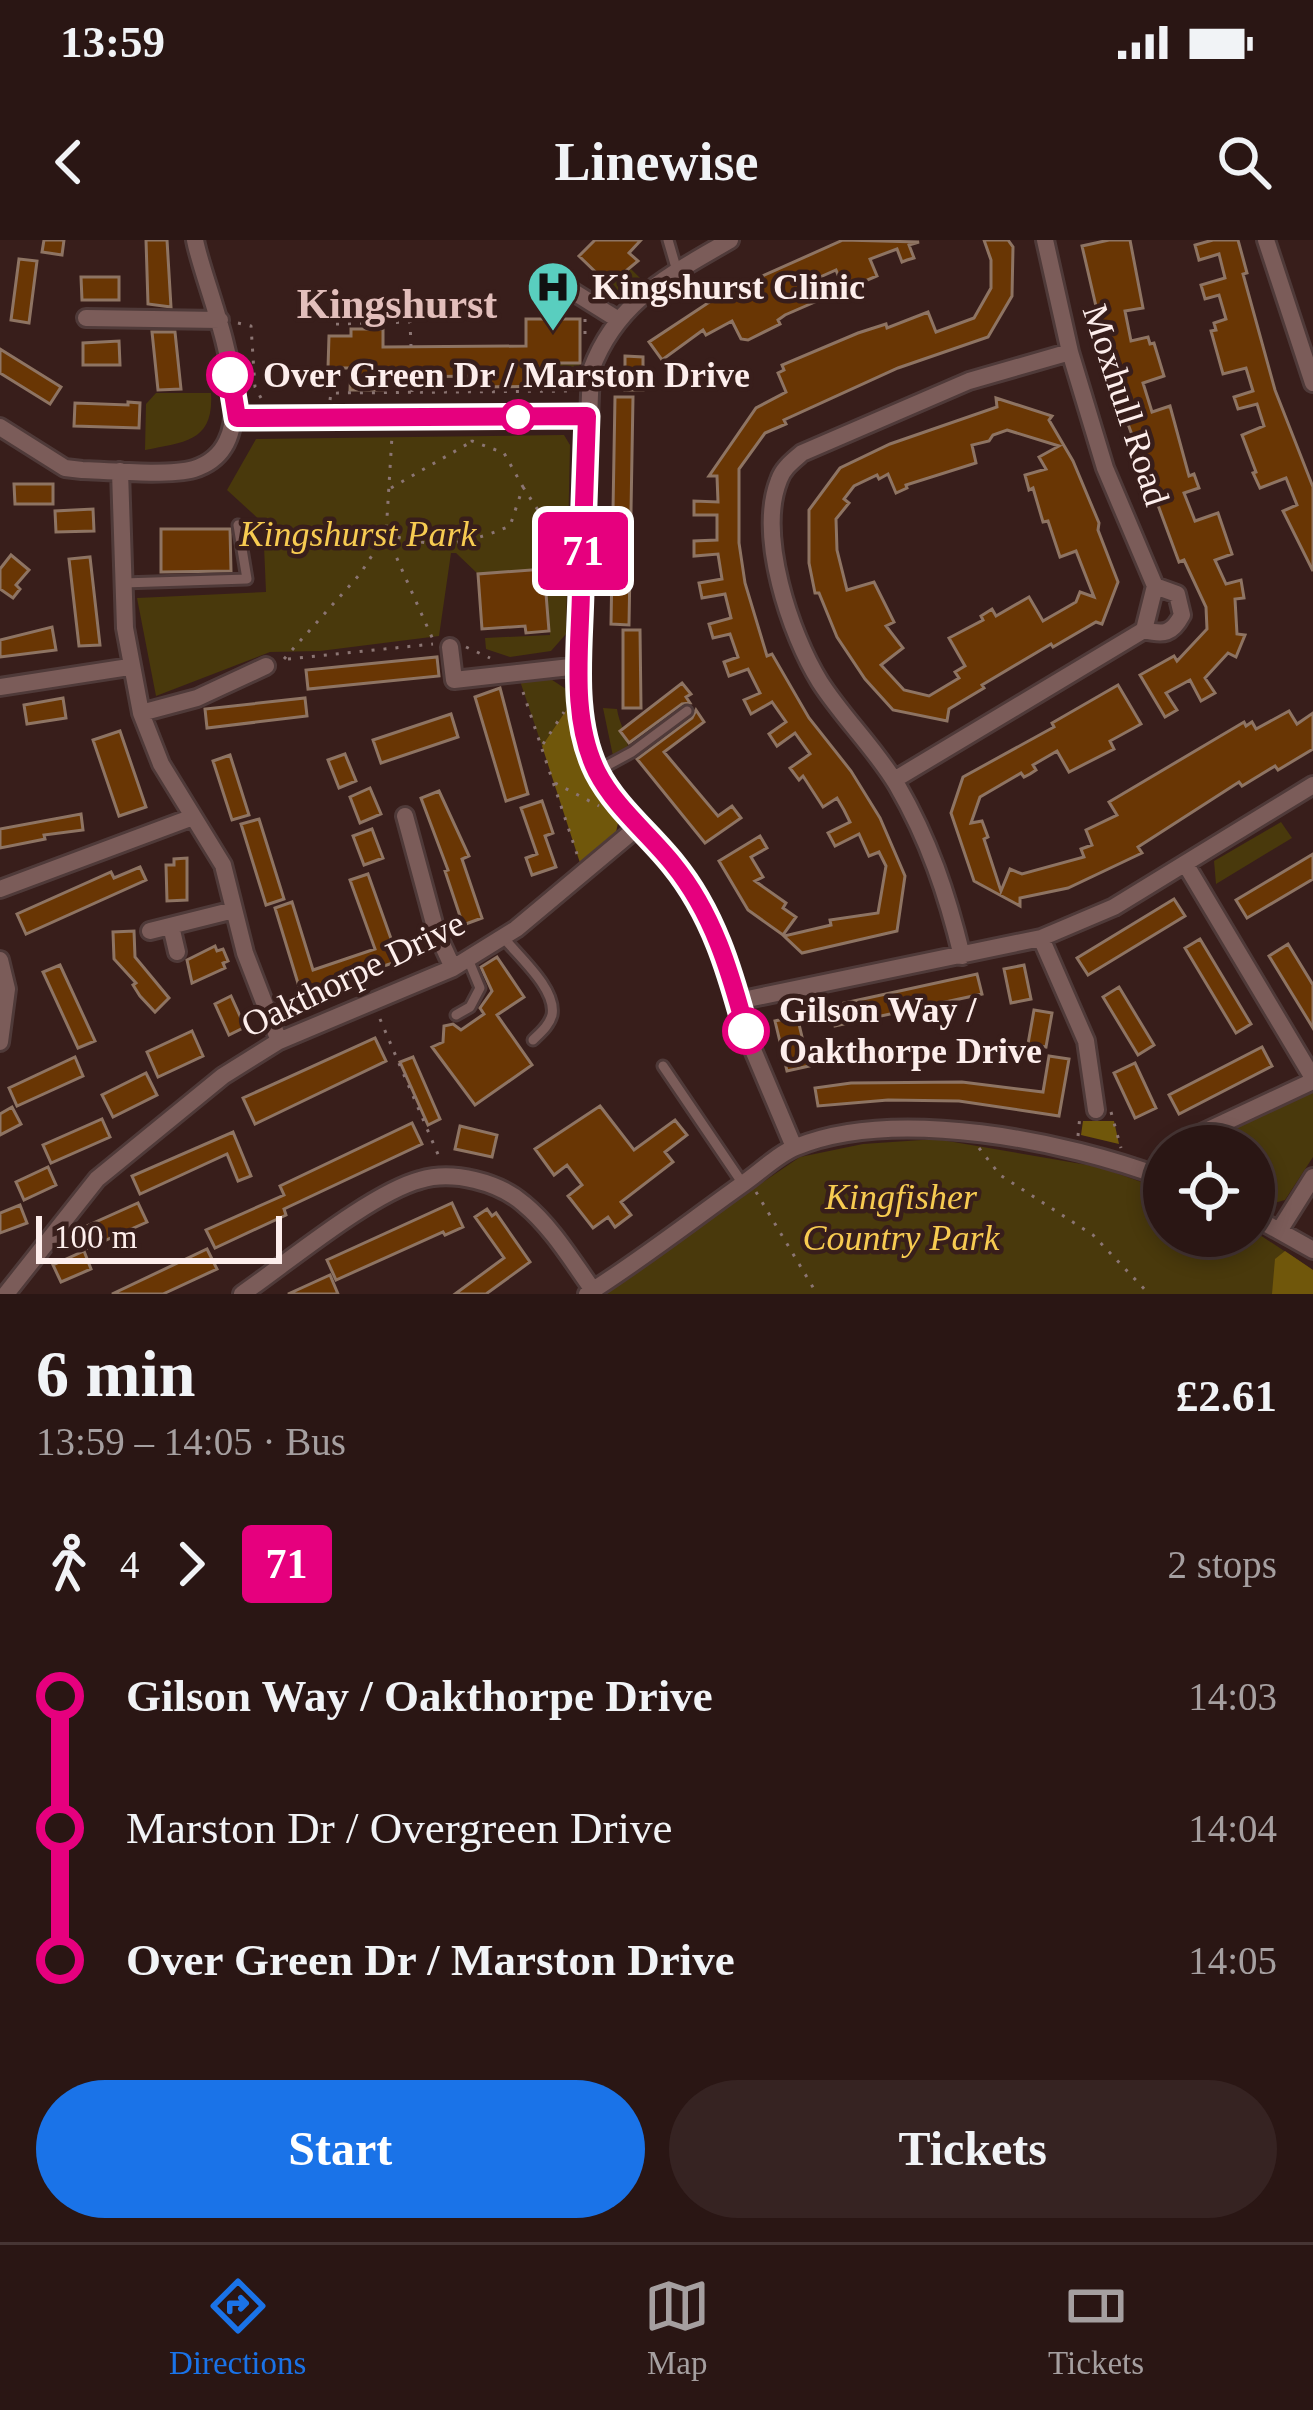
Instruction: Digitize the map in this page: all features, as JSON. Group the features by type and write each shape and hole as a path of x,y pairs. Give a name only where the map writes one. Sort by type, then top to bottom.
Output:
{"street":[{"path":"0,427 65,468 194,469 218,452 237,418 220,320 195,240"},
{"path":"730,240 630,304 616,319 591,370 579,666 585,735 597,771 676,867 708,919 748,1037 794,1148"},
{"name":"Moxhull Road","path":"894,780 1144,630 1171,631 1182,615 1177,594 1155,586 1105,468 1070,352 1045,240"},
{"path":"1266,240 1313,383"},
{"path":"545,274 616,319"},
{"path":"86,318 220,320"},
{"path":"962,956 940,872 894,780 821,684 801,649 776,564 772,506 777,482 802,453 916,401 1070,352"},
{"path":"237,418 587,416"},
{"path":"120,471 129,667 141,713 160,764 223,865 244,953 279,1041"},
{"path":"1144,630 1155,586"},
{"path":"453,645 454,680 579,666"},
{"path":"141,713 197,698 266,666"},
{"path":"0,687 129,667"},
{"path":"738,1001 1041,938 1114,907 1313,785"},
{"path":"405,816 436,931 461,964"},
{"path":"0,889 193,817"},
{"name":"Oakthorpe Drive","path":"6,1294 97,1179 223,1076 279,1041 461,964 503,938 639,826"},
{"path":"1186,865 1313,1080 1218,1125"},
{"path":"149,931 234,910"},
{"path":"171,926 177,952"},
{"path":"1041,938 1086,1041 1096,1111"},
{"path":"0,960 7,989 0,1042"},
{"path":"242,1294 386,1195 422,1178 487,1182 526,1205 590,1292 794,1148 845,1135 934,1129 1076,1149 1143,1171"},
{"path":"1279,1231 1313,1177"},
{"path":"1275,1229 1313,1250"}],"lane":[{"path":"668,240 677,272"},
{"path":"123,583 247,579 238,525"},
{"path":"597,771 632,752 686,711"},
{"path":"503,938 551,1003 549,1023 532,1040"},
{"path":"457,1015 470,1007 480,981 461,964"},
{"path":"662,1066 746,1182"}],"path":[{"path":"584,304 586,341"},
{"path":"336,325 410,322 411,346"},
{"path":"250,326 256,387 262,401"},
{"path":"547,391 547,385 586,360 580,375"},
{"path":"412,377 412,393"},
{"path":"330,409 331,393 574,391"},
{"path":"472,429 472,441"},
{"path":"286,659 360,574 386,534 392,431"},
{"path":"391,488 472,441"},
{"path":"472,441 504,453 573,564"},
{"path":"386,534 424,545 472,541 510,526 524,488"},
{"path":"266,666 286,659 434,644 386,534"},
{"path":"453,645 517,672 584,874"},
{"path":"542,746 569,706"},
{"path":"554,782 611,813"},
{"path":"373,1002 440,1158 442,1178"},
{"path":"1076,1149 1081,1112 1112,1112 1119,1162"},
{"path":"994,1148 976,1145 1000,1175 1093,1235 1149,1294"},
{"path":"746,1182 817,1294"}],"green space":[{"path":"631,269 642,280 622,290 603,288 590,279 597,273 625,275"},
{"path":"545,363 580,363 574,391 546,386"},
{"path":"156,393 211,393 208,421 185,441 145,450 146,404"},
{"name":"Kingshurst Park","path":"564,435 570,445 566,634 551,651 510,657 486,649 485,638 550,635 544,569 478,574 451,553 439,636 320,651 270,652 156,696 137,598 266,592 263,523 227,490 256,439"},
{"path":"546,676 566,689 569,706 542,746 520,681"},
{"path":"603,708 617,709 628,744 628,749 613,756"},
{"path":"1281,822 1292,838 1216,884 1214,861"},
{"path":"1313,1088 1313,1157 1285,1200 1275,1203 1275,1125 1235,1125"},
{"name":"Kingfisher Country Park","path":"936,1139 1099,1167 1143,1183 1143,1257 1275,1257 1275,1245 1313,1270 1313,1294 598,1294 800,1157 863,1144"}],"shaded area":[{"path":"569,706 580,757 618,823 615,837 581,866 542,746"},
{"path":"1083,1121 1114,1121 1119,1144 1081,1135"},
{"path":"1285,1251 1313,1270 1313,1294 1272,1294 1275,1259"}],"building":[{"path":"44,240 64,240 62,255 42,252"},
{"path":"146,240 167,240 171,307 148,304"},
{"path":"595,240 641,240 629,253 638,261 609,285 579,256"},
{"path":"843,240 919,242 909,245 914,258 902,262 897,249 870,259 877,276 844,290 836,270 809,282 817,301 748,340 741,339 732,321 706,335 703,330 662,360 649,342 720,295"},
{"path":"984,240 1008,240 1013,247 1012,296 988,337 898,368 784,420 786,424 765,433 739,469 739,543 745,583 767,656 772,654 809,718 851,771 880,818 905,876 897,931 802,953 784,936 831,925 830,920 878,913 886,866 879,852 869,856 859,834 835,846 828,833 850,822 844,810 837,798 823,807 803,776 799,780 790,768 810,754 795,733 777,746 769,734 786,722 772,702 751,714 744,700 760,693 748,669 729,676 724,662 738,657 730,634 713,638 709,624 731,618 725,594 702,598 699,583 722,579 718,554 694,556 694,541 717,540 717,515 694,515 694,501 718,502 717,476 709,476 756,408 786,392 778,373 784,370 782,365 858,333 928,312 936,332 974,318 991,288 991,260"},
{"path":"1130,240 1143,308 1125,311 1131,341 1148,337 1154,343 1164,376 1143,383 1152,412 1170,406 1189,476 1194,474 1199,488 1184,493 1195,521 1218,513 1232,554 1215,560 1226,584 1241,580 1244,598 1235,599 1237,634 1245,635 1236,657 1228,653 1205,678 1215,693 1201,701 1190,680 1166,693 1177,710 1165,717 1140,675 1174,656 1177,661 1207,629 1206,607 1184,560 1179,562 1104,359 1108,358 1082,246"},
{"path":"1238,240 1275,390 1313,487 1313,571 1283,511 1297,505 1286,478 1260,488 1253,473 1242,435 1264,426 1257,404 1238,409 1234,397 1253,391 1246,368 1223,374 1211,331 1216,330 1214,323 1226,319 1219,295 1205,299 1201,285 1225,278 1219,254 1199,260 1195,245"},
{"path":"19,259 37,261 29,323 11,320"},
{"path":"81,277 119,277 119,300 82,300"},
{"path":"526,319 580,319 580,363 545,363 546,386 486,387 486,376 383,377 383,390 350,390 351,368 328,368 329,336 351,336 351,329 383,329 383,347 526,346"},
{"path":"152,332 175,332 181,389 158,390"},
{"path":"119,341 120,365 83,365 83,343"},
{"path":"0,349 61,387 50,404 0,373"},
{"path":"625,356 643,357 643,390 625,390"},
{"path":"615,397 633,397 629,625 611,624"},
{"path":"996,398 1052,416 1049,420 1073,461 1118,582 1102,624 1096,622 1051,644 982,685 984,688 949,709 947,721 893,710 837,637 815,593 809,563 809,510 840,468 890,444 997,407","holes":["1007,430 1059,446 1039,457 1046,469 1025,475 1060,557 1076,551 1094,597 1080,592 1076,602 1043,621 1029,597 996,616 992,609 981,616 983,620 949,638 965,666 955,672 959,678 929,696 904,690 881,665 903,648 886,626 894,622 874,582 847,590 837,550 836,519 849,503 844,499 854,486 877,475 879,479 888,474 896,493 906,485 976,463 972,445"]},
{"path":"75,403 140,403 139,428 74,426"},
{"path":"14,484 53,484 53,504 15,504"},
{"path":"93,509 94,531 56,532 55,511"},
{"path":"161,529 230,529 231,571 161,572"},
{"path":"11,555 29,570 16,585 20,589 13,598 0,589 0,569"},
{"path":"90,557 100,645 79,646 69,559"},
{"path":"544,569 549,631 526,633 525,626 482,629 478,574"},
{"path":"52,627 56,650 0,657 0,640"},
{"path":"623,630 640,630 641,708 623,708"},
{"path":"437,657 439,676 308,689 306,670"},
{"path":"682,683 691,694 686,697 690,703 629,743 620,731"},
{"path":"1118,685 1141,724 1110,741 1114,749 1069,772 1057,751 1033,765 1036,770 1030,774 1024,777 1021,773 980,797 971,823 982,821 1001,891 1010,869 1022,874 1084,857 1081,849 1092,845 1086,830 1117,815 1109,802 1244,722 1246,726 1252,722 1256,729 1289,711 1297,724 1313,713 1313,749 1278,770 1275,766 1242,786 1239,782 1138,847 1142,853 1068,888 1020,898 1020,906 974,881 951,813 963,777"},
{"path":"500,688 528,794 506,801 475,697"},
{"path":"63,698 66,718 27,724 24,705"},
{"path":"305,698 307,716 207,728 205,709"},
{"path":"696,710 704,722 664,752 718,816 732,806 741,818 705,843 637,759"},
{"path":"451,714 458,737 381,763 373,740"},
{"path":"120,731 146,807 119,816 93,740"},
{"path":"345,754 356,781 339,788 328,760"},
{"path":"230,755 249,815 232,820 213,761"},
{"path":"370,788 381,814 360,823 350,797"},
{"path":"439,791 469,856 462,859 482,918 463,925 421,798"},
{"path":"542,801 553,833 545,836 556,867 532,875 526,858 537,854 521,808"},
{"path":"81,814 83,830 0,848 0,829"},
{"path":"259,819 284,899 266,905 241,824"},
{"path":"372,829 383,858 364,865 353,836"},
{"path":"760,836 767,848 751,857 763,877 755,881 786,903 783,908 796,917 783,935 748,910 719,861"},
{"path":"1313,854 1313,879 1247,918 1236,900"},
{"path":"187,858 187,900 167,901 166,865"},
{"path":"140,867 146,880 26,934 17,914 111,872 114,878"},
{"path":"368,874 399,961 301,993 275,908 292,902 313,970 375,949 350,880"},
{"path":"1174,899 1185,916 1088,975 1077,958"},
{"path":"134,931 135,957 169,998 155,1012 114,959 113,932"},
{"path":"1200,939 1251,1024 1236,1033 1185,948"},
{"path":"1288,944 1313,985 1313,1028 1269,956"},
{"path":"215,946 217,951 223,949 228,961 223,963 225,968 192,983 187,960"},
{"path":"497,957 524,997 497,1015 532,1065 475,1105 432,1047 443,1042 444,1026 453,1024 461,1030 484,1014 480,1008 492,991 481,967"},
{"path":"60,965 95,1041 78,1048 43,972"},
{"path":"1024,965 1031,999 1011,1003 1004,969"},
{"path":"977,974 982,994 835,1026 831,1006"},
{"path":"1119,987 1154,1045 1138,1055 1103,997"},
{"path":"231,996 245,1027 229,1035 215,1004"},
{"path":"1034,1010 1052,1013 1046,1047 1028,1044"},
{"path":"797,1016 809,1066 787,1071 775,1021"},
{"path":"192,1031 203,1056 158,1077 147,1052"},
{"path":"375,1038 386,1061 255,1124 243,1098"},
{"path":"1262,1047 1272,1066 1179,1114 1169,1095"},
{"path":"1049,1056 1069,1059 1059,1116 959,1101 818,1106 815,1088 851,1083 962,1082 1043,1092"},
{"path":"75,1057 83,1076 17,1106 9,1088"},
{"path":"413,1057 440,1119 428,1125 400,1062"},
{"path":"1135,1063 1156,1108 1135,1118 1114,1073"},
{"path":"146,1073 157,1095 113,1117 102,1095"},
{"path":"600,1106 634,1150 675,1120 687,1135 665,1152 673,1162 621,1202 631,1215 615,1227 608,1217 593,1228 568,1196 582,1185 567,1165 554,1175 535,1149"},
{"path":"12,1107 21,1124 0,1135 0,1114"},
{"path":"102,1119 110,1137 51,1163 43,1145"},
{"path":"412,1123 422,1144 284,1209 286,1215 215,1248 206,1230 284,1195 280,1186"},
{"path":"460,1126 497,1135 492,1157 455,1149"},
{"path":"233,1132 251,1176 238,1181 227,1154 140,1194 132,1176"},
{"path":"48,1167 56,1185 24,1200 16,1182"},
{"path":"138,1203 147,1222 88,1248 80,1229"},
{"path":"452,1203 463,1227 336,1280 327,1260"},
{"path":"20,1205 27,1223 0,1233 0,1213"},
{"path":"487,1209 492,1216 496,1213 530,1262 486,1294 455,1294 504,1258 475,1217"},
{"path":"207,1249 217,1269 163,1294 112,1294"},
{"path":"84,1251 91,1269 61,1282 53,1265"},
{"path":"330,1275 338,1294 288,1294"}],"bus line":[{"name":"71","path":"230,375 237,418 587,416 579,666 585,735 597,771 616,800 676,867 708,919 746,1031"}],"place":[{"name":"Kingshurst Clinic","path":"553,333"},
{"name":"Over Green Dr / Marston Drive","path":"230,375"},
{"name":"Gilson Way / Oakthorpe Drive","path":"746,1031"}],"district":[{"name":"Kingshurst","path":"397,304"}]}
